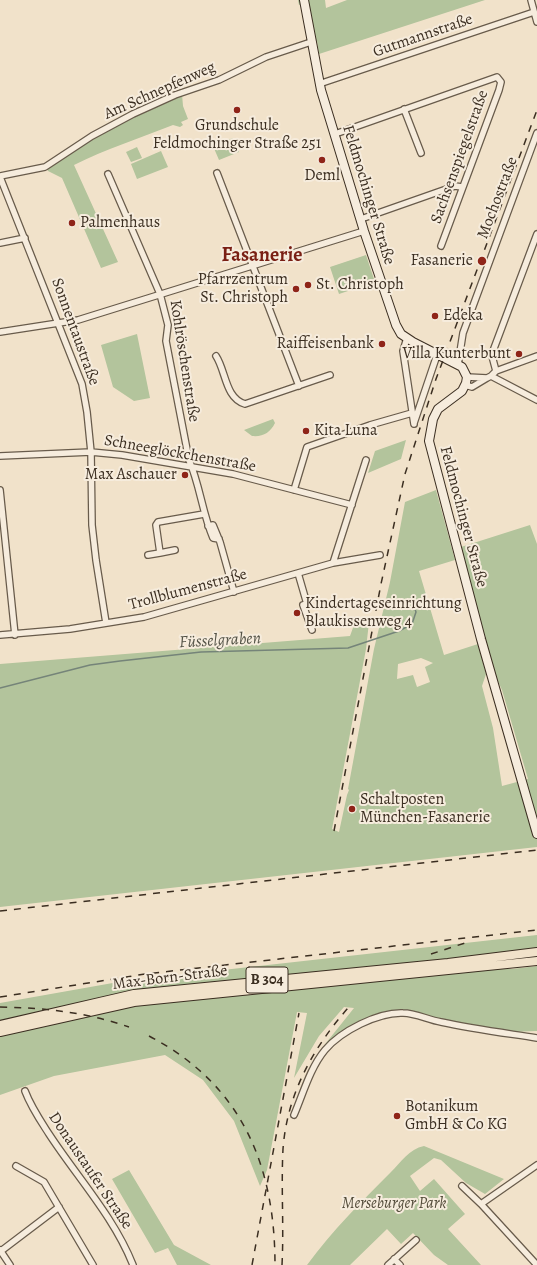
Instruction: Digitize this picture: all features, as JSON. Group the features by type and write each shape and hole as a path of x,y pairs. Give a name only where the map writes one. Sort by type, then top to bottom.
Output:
{"main road":[{"name":"Feldmochinger Straße","path":"304,0 319,84 364,231 396,325 407,338 464,369 466,381 461,392 438,409 433,419 429,441 481,639 537,834"},
{"name":"Max-Born-Straße","path":"0,1024 134,994 448,963 537,952"},
{"name":"Max-Born-Straße","path":"0,1032 134,1002 537,961"}],"street":[{"path":"532,0 537,22"},
{"name":"Gutmannstraße","path":"319,84 534,12"},
{"name":"Am Schnepfenweg","path":"0,176 45,167 92,136 133,114 174,95 219,80 266,58 311,42"},
{"name":"Sachsenspiegelstraße","path":"404,109 497,77 501,82 441,246"},
{"path":"335,134 404,109 421,153"},
{"name":"Mochostraße","path":"458,365 463,333 537,133"},
{"name":"Kohlröschenstraße","path":"108,174 160,294 168,325 166,341 173,380 191,466 196,475 208,526 213,538 219,539 234,592"},
{"path":"217,174 299,386"},
{"name":"Sonnentaustraße","path":"0,176 82,384 87,412 91,452 92,525 106,623"},
{"path":"361,219 455,186 462,187"},
{"path":"0,332 59,324 104,313 160,294 364,231"},
{"path":"496,371 492,356 493,351 537,234"},
{"path":"0,243 25,238"},
{"path":"407,338 403,351 414,424 437,355"},
{"path":"216,356 232,396 237,402 245,404 330,376"},
{"path":"466,381 472,387 496,371 537,356"},
{"path":"466,381 489,377 537,400"},
{"path":"294,490 307,447 370,425 412,413"},
{"name":"Schneeglöckchenstraße","path":"0,456 91,452 191,466 352,505"},
{"path":"333,563 366,460"},
{"path":"0,490 15,635"},
{"path":"160,553 156,525 158,522 204,514"},
{"path":"148,555 175,550"},
{"name":"Trollblumenstraße","path":"0,635 15,635 70,629 144,617 333,563 380,556"},
{"path":"298,573 307,604 304,605 312,630"},
{"path":"294,1115 315,1066 325,1050 337,1039 354,1028 372,1020 402,1013 455,1025 537,1038"},
{"name":"Donaustaufer Straße","path":"25,1091 30,1105 120,1238 133,1265"},
{"path":"481,1204 537,1165"},
{"path":"16,1166 44,1182 93,1265"},
{"path":"462,1186 481,1204 537,1264"},
{"path":"10,1265 1,1254 59,1207"},
{"path":"388,1265 416,1240"},
{"path":"394,1259 400,1265"}],"green space":[{"path":"298,0 325,0 326,8 347,0 485,0 319,54 317,41 311,42 305,4 299,5"},
{"path":"182,94 183,106 188,119 181,122 183,125 180,127 173,125 74,165 118,262 101,268 62,178 48,171 46,167 79,146 112,128"},
{"path":"233,138 239,152 219,160 213,146"},
{"path":"137,147 142,158 131,162 126,152"},
{"path":"161,151 168,167 137,179 131,164"},
{"path":"366,255 375,282 339,294 330,267"},
{"path":"137,334 150,398 134,401 113,387 101,345"},
{"path":"273,419 275,423 268,432 263,435 252,436 244,430"},
{"path":"406,440 401,459 368,473 375,451"},
{"path":"436,490 455,560 419,571 444,655 478,644 486,674 482,686 493,728 502,786 528,779 502,690 495,675 461,547 530,525 537,544 537,847 0,907 0,664 350,636 354,625 369,622 366,649 332,829 339,832 349,790 374,649 390,582 405,502","holes":["421,658 433,663 425,667 430,682 417,687 413,675 397,679 398,664"]},
{"path":"537,935 537,948 447,959 135,991 0,1021 0,1003 124,981"},
{"path":"537,966 537,1031 511,1032 401,1012 374,1017 337,1034 322,1048 354,1008 344,1007 319,1036 294,1078 307,1013 297,1012 267,1170 260,1186 234,1121 203,1080 165,1055 54,1076 0,1095 0,1036 95,1013 135,1006 499,968 512,969"},
{"name":"Merseburger Park","path":"424,1146 504,1179 485,1194 466,1183 441,1160 434,1158 410,1176 420,1191 434,1179 465,1214 448,1229 481,1265 448,1265 434,1255 413,1233 401,1244 387,1229 350,1265 307,1265 337,1228 402,1160 414,1150"},
{"path":"129,1170 174,1245 211,1265 177,1265 168,1248 155,1253 112,1179"}],"waterway":[{"name":"Füsselgraben","path":"0,688 90,665 120,661 201,652 348,648 399,631 412,624 416,612 411,598"}],"railway":[{"path":"334,831 381,584 405,474 436,379 537,110"},
{"path":"0,911 537,850"},
{"path":"0,997 145,974 537,930"},
{"path":"431,954 468,942"},
{"path":"0,1007 33,1008 81,1014 129,1027"},
{"path":"282,1265 283,1149 290,1109 296,1091 313,1056 335,1023 348,1008"},
{"path":"252,1265 299,1013"},
{"path":"149,1036 181,1055 208,1078 229,1103 246,1131 259,1161 268,1193 273,1228 275,1265"}],"place":[{"name":"Grundschule Feldmochinger Straße 251","path":"237,110"},
{"name":"Deml","path":"322,160"},
{"name":"Palmenhaus","path":"72,223"},
{"name":"Fasanerie","path":"482,261"},
{"name":"St. Christoph","path":"308,285"},
{"name":"Pfarrzentrum St. Christoph","path":"296,289"},
{"name":"Edeka","path":"435,316"},
{"name":"Raiffeisenbank","path":"382,344"},
{"name":"Villa Kunterbunt","path":"519,354"},
{"name":"Kita Luna","path":"306,431"},
{"name":"Max Aschauer","path":"185,475"},
{"name":"Kindertageseinrichtung Blaukissenweg 4","path":"297,613"},
{"name":"Schaltposten München-Fasanerie","path":"352,809"},
{"name":"Botanikum GmbH & Co KG","path":"397,1116"}],"district":[{"name":"Fasanerie","path":"262,256"}]}
